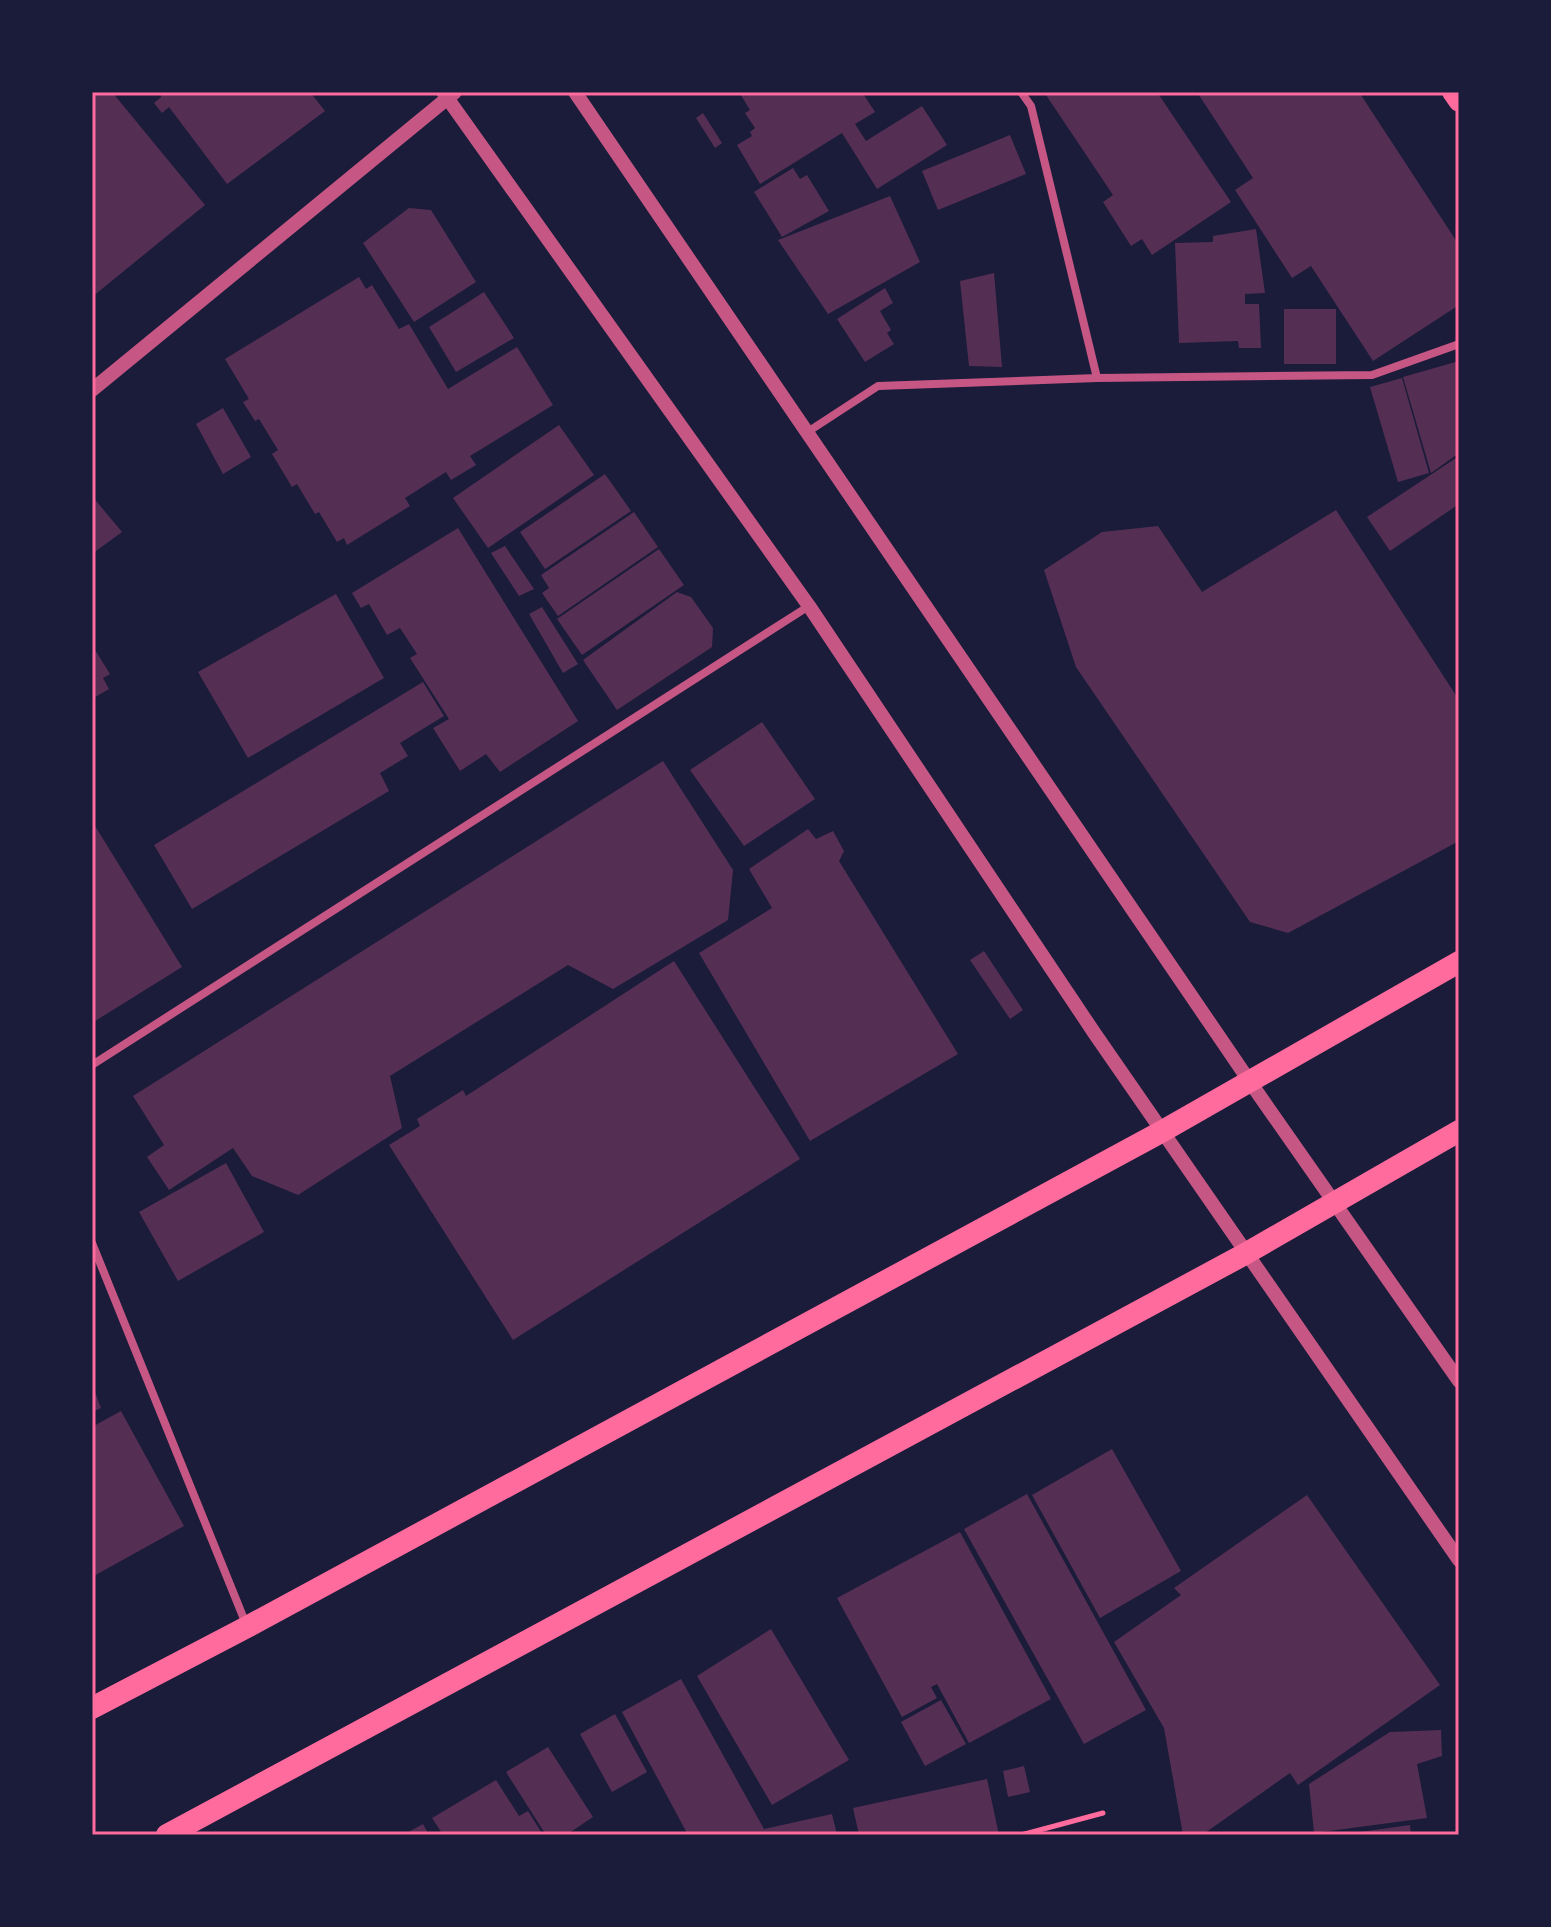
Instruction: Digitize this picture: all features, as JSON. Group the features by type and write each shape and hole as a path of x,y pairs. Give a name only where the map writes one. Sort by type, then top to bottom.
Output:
{"highway":[{"path":"92,1708 1161,1132 1459,962"},
{"path":"167,1835 1245,1254 1459,1131"}],"main road":[{"path":"1452,92 1459,102"}],"street":[{"path":"575,92 1250,1082 1459,1381"},
{"path":"1021,92 1031,106 1097,378"},
{"path":"92,390 448,94 809,606 1161,1132 1459,1560"},
{"path":"809,431 878,386 1097,378 1372,375 1459,344"},
{"path":"92,1065 809,606"},
{"path":"92,1243 247,1627"}],"path":[{"path":"1021,1835 1103,1813"}],"building":[{"path":"92,92 112,92 205,205 92,297"},
{"path":"161,92 310,92 325,111 227,184 169,107 162,113 154,103 161,97"},
{"path":"739,92 862,92 875,112 855,124 866,141 922,106 947,145 877,189 842,133 760,184 737,145 752,136 750,132 755,128 745,113 750,110"},
{"path":"1044,92 1157,92 1231,202 1152,255 1142,239 1131,246 1103,202 1113,195"},
{"path":"1197,92 1359,92 1459,245 1459,305 1373,361 1311,266 1292,278 1235,190 1253,178"},
{"path":"703,113 722,143 715,148 696,118"},
{"path":"1010,135 1026,174 938,210 922,171"},
{"path":"793,168 800,179 807,175 829,211 782,237 754,192"},
{"path":"890,196 920,262 828,314 778,240"},
{"path":"409,208 431,210 476,282 414,322 363,243"},
{"path":"1256,229 1265,293 1245,294 1245,304 1259,304 1261,348 1239,348 1238,341 1179,343 1175,243 1213,242 1213,236"},
{"path":"994,273 1002,367 969,366 960,281"},
{"path":"359,277 366,289 372,285 399,329 409,324 448,389 517,347 553,405 470,456 476,465 451,480 446,472 405,498 410,506 347,545 344,538 337,542 297,484 292,487 272,454 278,450 259,419 255,421 243,402 249,399 225,359"},
{"path":"885,288 893,303 880,311 891,330 887,333 894,344 865,362 837,319"},
{"path":"484,292 514,338 456,372 429,327"},
{"path":"1284,309 1336,309 1336,364 1284,364"},
{"path":"1459,361 1459,453 1431,473 1403,377"},
{"path":"1402,378 1429,473 1398,482 1370,387"},
{"path":"223,408 251,457 223,474 196,424"},
{"path":"559,425 594,475 488,548 453,498"},
{"path":"1459,456 1459,504 1390,551 1367,517"},
{"path":"605,474 631,511 545,569 520,532"},
{"path":"92,496 122,532 92,554"},
{"path":"1336,510 1459,700 1459,841 1288,933 1250,922 1076,667 1044,570 1102,532 1158,526 1202,592"},
{"path":"634,512 658,547 558,616 542,593 549,588 541,575"},
{"path":"458,528 578,721 500,772 486,754 460,771 433,728 449,719 410,658 417,654 400,628 387,635 369,604 361,608 352,593"},
{"path":"505,546 534,589 519,596 491,553"},
{"path":"659,549 684,585 582,655 557,619"},
{"path":"677,592 691,597 713,628 712,647 617,710 583,660"},
{"path":"336,594 384,678 248,758 198,672"},
{"path":"542,607 578,664 563,673 529,614"},
{"path":"92,645 110,674 103,678 109,689 92,699"},
{"path":"423,682 444,716 400,743 408,756 380,773 389,791 192,909 154,845"},
{"path":"762,722 815,799 744,846 690,770"},
{"path":"663,761 733,870 728,920 613,989 568,965 390,1076 402,1128 298,1195 252,1176 233,1148 169,1190 147,1157 164,1145 133,1096"},
{"path":"92,821 182,967 92,1023"},
{"path":"808,829 816,839 833,831 844,851 839,861 958,1054 810,1141 699,953 772,908 749,869"},
{"path":"984,951 1023,1010 1010,1019 970,960"},
{"path":"674,961 800,1159 513,1340 389,1145 420,1126 417,1119 463,1090 466,1096"},
{"path":"226,1163 264,1232 178,1281 139,1212"},
{"path":"92,1384 101,1408 92,1412"},
{"path":"121,1411 184,1526 92,1577 92,1427"},
{"path":"1112,1449 1181,1571 1100,1618 1032,1495"},
{"path":"1027,1494 1146,1710 1084,1744 964,1529"},
{"path":"1307,1495 1440,1685 1298,1785 1290,1773 1202,1835 1183,1835 1164,1728 1114,1642 1181,1595 1174,1588"},
{"path":"960,1532 1051,1699 969,1743 937,1684 931,1687 937,1698 902,1717 837,1598"},
{"path":"771,1629 849,1760 772,1805 697,1676"},
{"path":"681,1679 764,1829 832,1814 837,1835 688,1835 622,1712"},
{"path":"941,1700 966,1744 925,1766 901,1722"},
{"path":"615,1714 647,1772 612,1792 580,1734"},
{"path":"1441,1730 1442,1756 1417,1764 1427,1818 1314,1833 1309,1784 1390,1732"},
{"path":"548,1747 593,1817 566,1835 546,1835 506,1772"},
{"path":"1024,1766 1030,1792 1008,1797 1003,1771"},
{"path":"987,1779 999,1835 859,1835 853,1808"},
{"path":"496,1780 519,1816 528,1811 543,1835 443,1835 432,1818"},
{"path":"423,1824 429,1835 403,1835"},
{"path":"1410,1825 1411,1835 1353,1835 1353,1833"}]}
